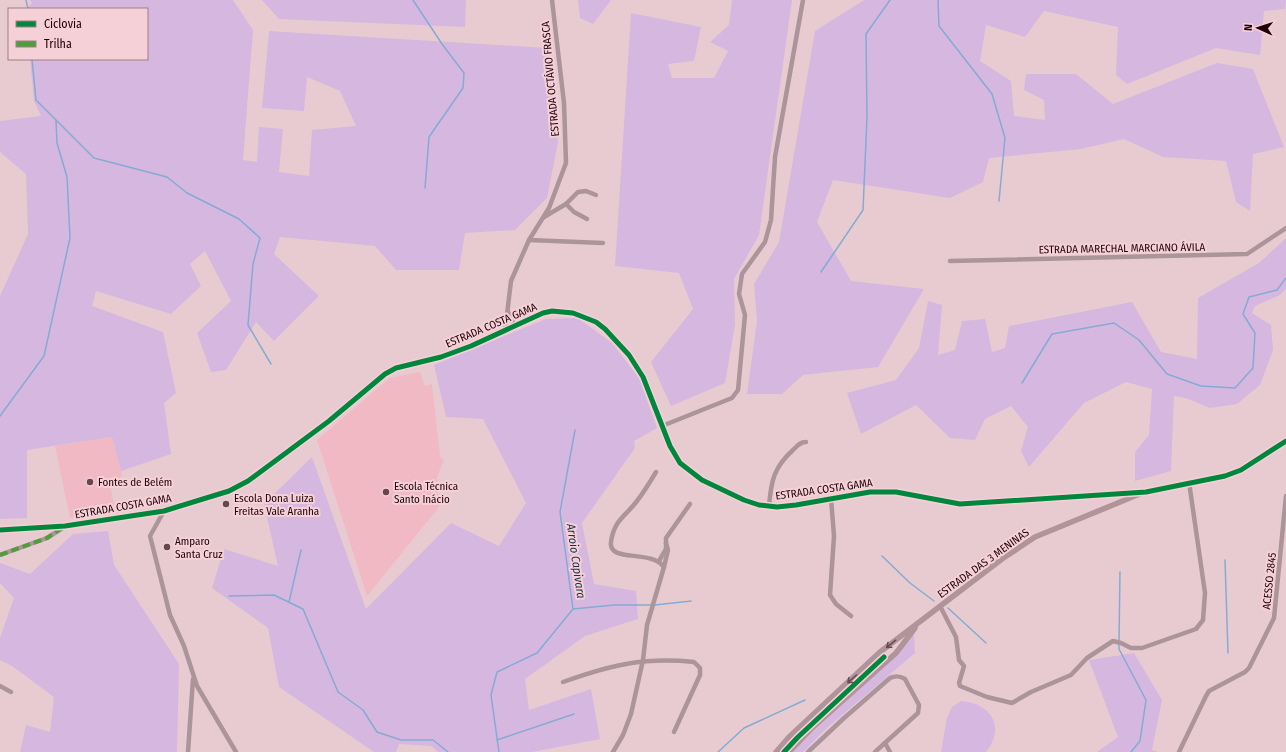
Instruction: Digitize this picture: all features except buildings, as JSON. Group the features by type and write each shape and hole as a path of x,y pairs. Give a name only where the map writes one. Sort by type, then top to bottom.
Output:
{"main road":[{"name":"ESTRADA COSTA GAMA","path":"0,530 65,526 164,511 229,491 248,481 329,421 385,374 396,368 441,357 552,311 573,313 596,322 615,339 632,360 643,377 670,446 680,463 690,472 702,480 744,500 769,506 796,505 857,493 883,492 960,504 1109,493 1146,492 1189,482 1225,476 1241,470 1286,441"},
{"name":"ESTRADA DAS 3 MENINAS","path":"776,752 789,737 874,658 940,606 1035,537 1108,506 1146,492"},
{"path":"1108,506 1109,493"},
{"name":"ESTRADA DAS 3 MENINAS","path":"789,752 811,729 896,652 924,619"}],"street":[{"name":"ESTRADA OCTÁVIO FRASCA","path":"505,330 511,281 529,240 549,208 566,163 564,102 552,0"},
{"path":"662,426 732,398 738,390 745,315 739,294 742,274 765,242 771,220 775,157 804,0"},
{"path":"542,218 566,204 580,191 596,195"},
{"path":"566,204 574,212 587,219"},
{"name":"ESTRADA MARECHAL MARCIANO ÁVILA","path":"950,261 1247,254 1286,228"},
{"path":"529,240 602,243"},
{"path":"508,312 515,326"},
{"path":"769,506 772,483 777,467 782,460 799,444 806,442"},
{"path":"656,472 637,502 616,524 610,545 612,550 618,554 650,558 659,561 664,567"},
{"path":"940,606 956,637 959,660 964,666 964,671 959,683 960,686 987,697 1007,702 1017,701 1031,692 1071,675 1087,658 1113,641 1131,648 1142,648 1196,629 1203,620 1205,593 1189,482"},
{"name":"ACESSO 2845","path":"1179,752 1206,696 1215,688 1245,672 1249,668 1274,618 1286,496"},
{"path":"832,498 834,536 830,595 836,604 850,616"},
{"path":"659,561 665,551 666,538 690,504"},
{"path":"164,511 152,531 151,542 170,615 184,646 193,674 206,702 236,752"},
{"path":"0,555 47,538 65,526"},
{"path":"613,752 629,719 643,660 647,625 668,550 666,544"},
{"path":"563,682 601,668 643,660 694,662 700,668 700,675 674,732"},
{"path":"188,752 193,695 193,674"},
{"path":"808,752 890,678 897,676 905,679 919,705 919,710 916,716 875,752"},
{"path":"0,686 11,692"},
{"path":"885,743 890,752"}],"shaded area":[{"path":"30,0 233,0 253,30 243,160 257,162 259,127 283,129 279,172 309,176 312,130 356,126 340,91 307,77 304,111 262,108 269,31 547,48 558,142 547,198 515,230 465,233 459,270 396,270 375,246 280,237 274,254 319,296 274,341 256,322 226,370 211,372 197,333 231,301 205,251 190,264 201,286 171,314 96,291 92,306 163,332 176,393 164,403 171,454 121,471 112,437 27,450 27,518 0,519 0,296 28,234 26,174 0,152 0,121 41,116 34,101 30,60 148,60 148,8 27,8 32,3"},
{"path":"262,0 466,0 465,27 279,19"},
{"path":"578,0 611,0 593,24 580,18"},
{"path":"732,0 792,0 759,235 734,279 735,325 725,383 671,406 651,362 693,309 679,273 615,266 631,13 701,27 694,61 668,64 672,78 714,78 728,51 710,42 729,25"},
{"path":"864,0 1286,0 1285,9 1264,11 1260,55 1216,48 1127,84 1116,75 1118,27 1044,11 1025,37 986,25 980,61 1011,81 1014,116 1045,120 1044,100 1024,90 1026,74 1076,74 1113,104 1217,63 1253,69 1284,147 1253,154 1250,211 1236,202 1226,161 1163,157 1124,139 1081,149 989,158 983,182 950,198 833,180 817,222 851,281 924,289 878,367 803,375 782,394 747,394 757,321 754,284 779,242 815,31"},
{"path":"1286,238 1286,289 1280,295 1255,306 1252,313 1271,325 1273,350 1260,385 1237,404 1210,408 1186,398 1174,396 1171,471 1135,481 1135,452 1149,435 1152,389 1126,382 1084,403 1029,467 1021,451 1028,427 1011,406 985,419 975,440 950,438 916,405 861,434 847,393 896,380 919,348 928,301 942,305 938,355 955,350 962,321 985,319 992,352 1005,348 1009,326 1132,302 1161,352 1197,359 1198,298 1259,263"},
{"path":"578,318 612,343 639,378 657,428 634,441 635,448 582,523 594,584 636,591 638,619 585,636 525,679 529,710 591,689 600,739 532,752 438,752 431,746 399,744 396,752 374,752 279,687 268,628 212,588 224,549 278,566 264,504 312,457 366,609 451,523 499,546 526,503 483,419 446,417 434,365 546,319"},
{"name":"Escola Técnica Santo Inácio","path":"420,372 425,386 432,384 440,457 444,460 437,477 439,507 367,596 317,440 390,378"},
{"name":"Fontes de Belém","path":"112,437 122,475 111,489 115,511 70,518 55,446"},
{"path":"108,531 114,565 179,664 177,752 20,752 26,725 50,732 54,697 12,666 0,660 0,638 14,598 0,583 0,563 30,574 73,534"},
{"path":"914,634 915,653 828,727 803,752 792,752"},
{"path":"1134,653 1162,700 1152,750 1158,752 1097,752 1118,737 1089,660"},
{"path":"883,655 886,655 887,658 786,752 779,752 806,723"},
{"path":"961,701 980,706 987,711 992,718 995,725 995,734 992,743 986,752 941,752 947,718 952,707"}],"waterway":[{"path":"26,0 28,8"},
{"path":"413,0 442,44 464,73 463,88 429,137 425,188"},
{"path":"821,272 863,210 867,117 866,34 890,0"},
{"path":"938,0 939,26 992,94 1005,138 999,201"},
{"path":"32,60 36,100 94,158 167,177 187,193 239,219 260,238 253,264 248,325 271,364"},
{"path":"0,416 44,356 70,238 67,177 57,143 56,121"},
{"path":"1022,383 1052,334 1114,323 1139,340 1167,374 1201,386 1235,388 1253,368 1255,333 1243,314 1249,297 1277,290 1286,278"},
{"name":"Arroio Capivara","path":"499,752 491,695 497,672 537,653 573,609 560,512 575,430"},
{"path":"289,602 301,550"},
{"path":"882,556 910,583 934,601"},
{"path":"1225,560 1228,653"},
{"path":"1119,641 1120,572"},
{"path":"229,596 274,595 303,609 338,692 363,710 377,732 401,740 433,740 448,752"},
{"path":"655,605 691,601"},
{"path":"573,609 614,605 651,605"},
{"path":"948,608 986,643"},
{"path":"1119,644 1119,649 1146,700 1140,741 1131,752"},
{"path":"718,752 744,728 805,700"},
{"path":"497,740 574,714"}],"marked path":[{"path":"0,555 47,538 62,528"}],"cycle path":[{"path":"0,530 65,526 164,511 229,491 248,481 329,421 385,374 396,368 441,357 471,346 543,313 552,311 573,313 596,322 605,329 629,355 643,377 670,446 680,463 702,480 744,500 759,505 777,507 796,505 870,492 896,492 960,504 1146,492 1225,476 1241,470 1286,441"},
{"path":"784,752 798,737 884,657"}],"place":[{"name":"Fontes de Belém","path":"90,482"},
{"name":"Escola Técnica Santo Inácio","path":"386,492"},
{"name":"Escola Dona Luiza Freitas Vale Aranha","path":"226,504"},
{"name":"Amparo Santa Cruz","path":"167,547"}]}
